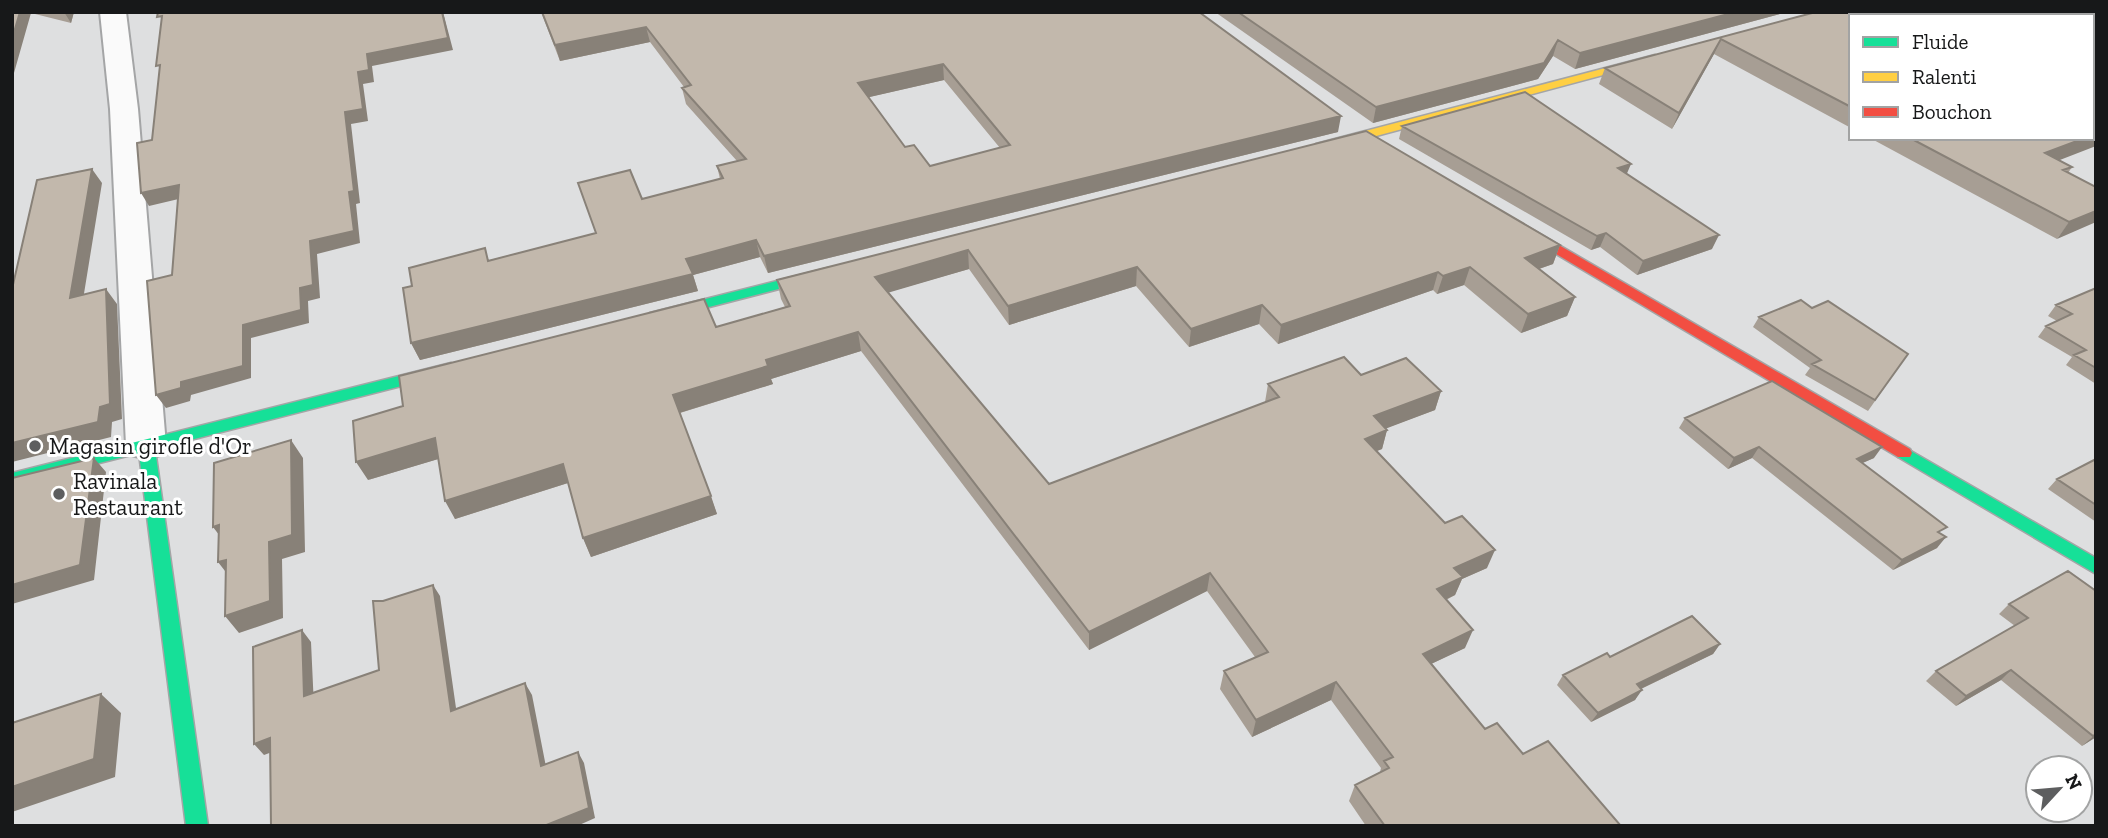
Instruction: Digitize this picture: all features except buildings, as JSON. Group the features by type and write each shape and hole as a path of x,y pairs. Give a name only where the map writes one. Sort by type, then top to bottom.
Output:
{"main road":[{"path":"1299,153 1671,54"},
{"path":"1345,120 1391,150"},
{"path":"1499,214 2096,568"},
{"path":"634,321 838,270"},
{"path":"12,479 472,363"},
{"path":"146,445 197,826"}],"street":[{"path":"113,12 124,109 146,445"}],"traffic: fast":[{"path":"655,316 828,272"},
{"path":"12,479 451,368"},
{"path":"146,445 197,826"},
{"path":"1904,453 2096,567"}],"traffic: slow":[{"path":"1320,147 1655,58"}],"traffic: jam":[{"path":"1514,223 1904,453"}],"place":[{"name":"Magasin girofle d'Or","path":"35,446"},
{"name":"Ravinala Restaurant","path":"59,494"}]}
